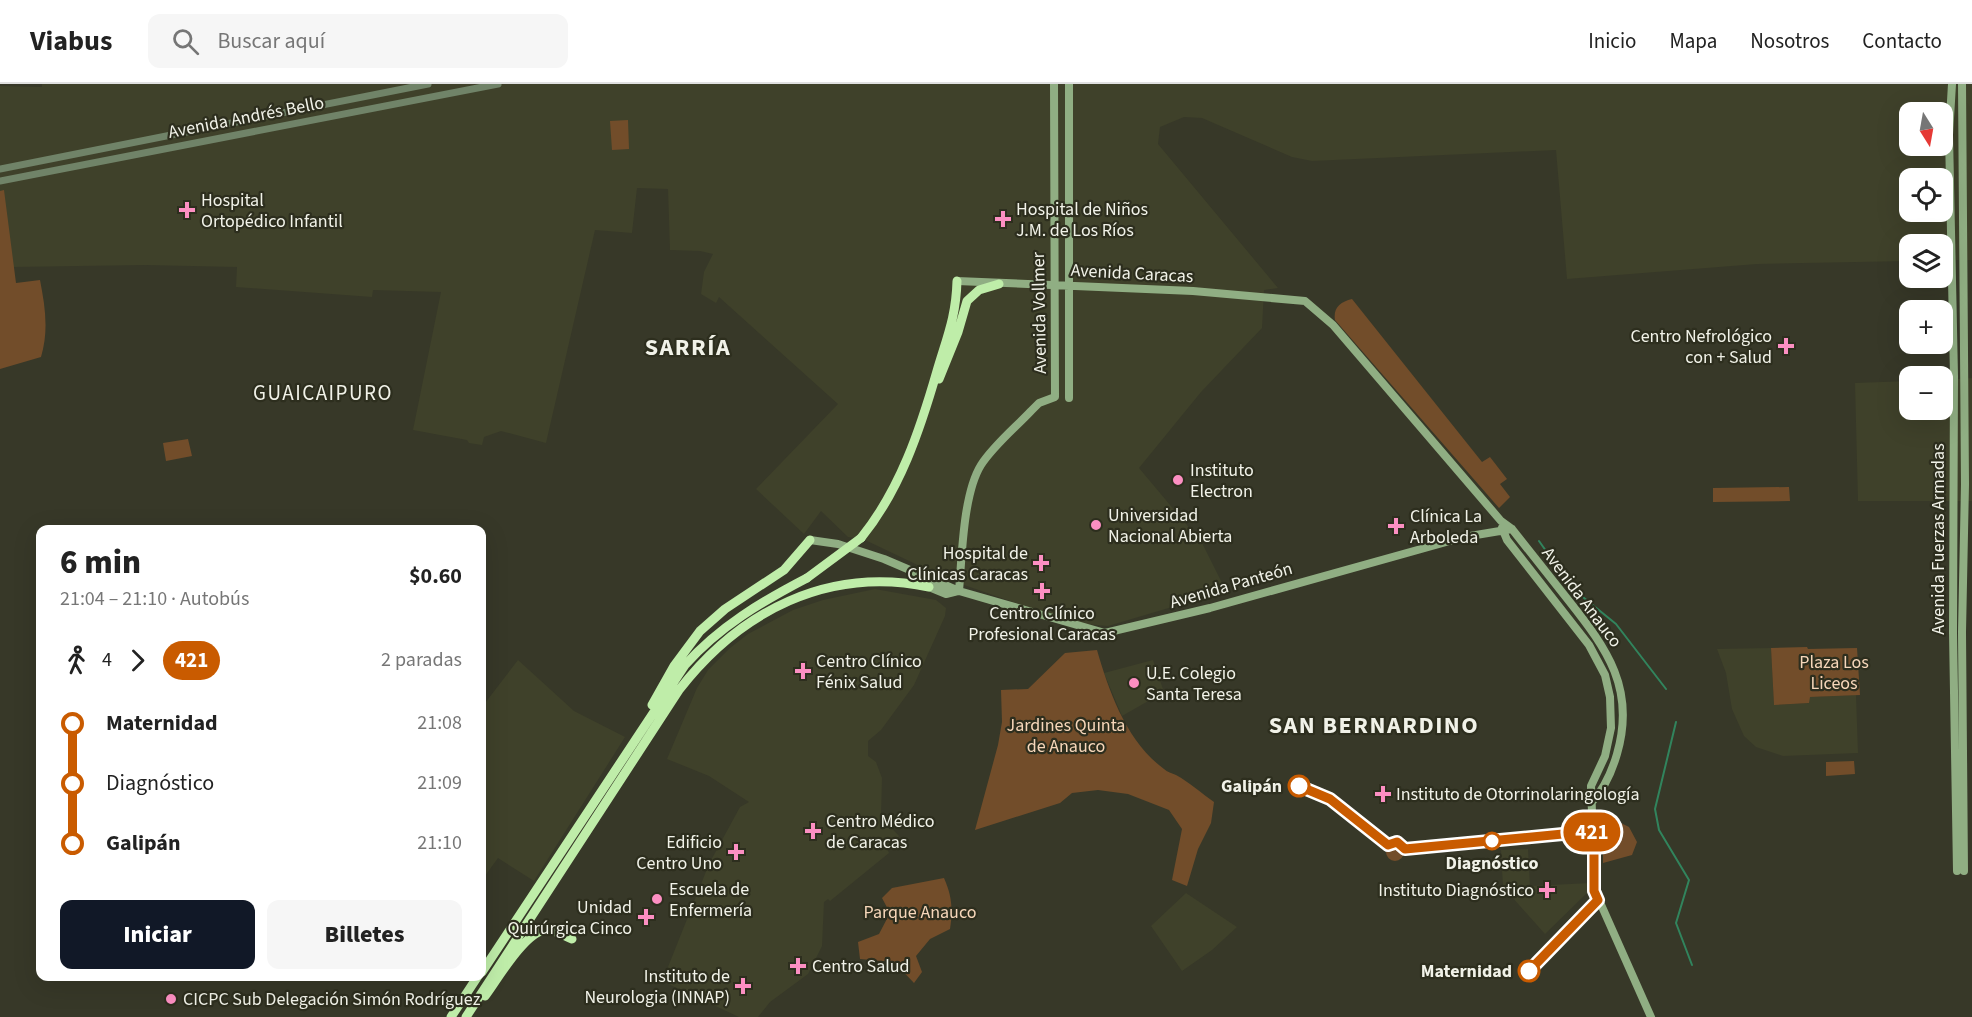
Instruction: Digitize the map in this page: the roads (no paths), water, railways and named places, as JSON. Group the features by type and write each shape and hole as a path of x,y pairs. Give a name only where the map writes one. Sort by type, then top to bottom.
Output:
{"highway":[{"path":"930,397 953,324 957,281"},
{"path":"486,966 685,665 720,630 749,609 807,578 861,538 888,499 930,397 949,358 967,301 979,290 999,284"},
{"path":"649,718 653,702 700,632 725,609 784,570 810,540"},
{"path":"467,1017 680,690 718,645 758,614 808,594 886,581 902,581 929,587"},
{"path":"467,1017 532,936 538,932 552,930 572,939"},
{"path":"451,1017 475,981"}],"main road":[{"name":"Avenida Vollmer","path":"959,591 968,496 976,475 982,463 1039,403 1055,397 1054,84"},
{"name":"Avenida Vollmer","path":"1069,84 1069,398"},
{"name":"Avenida Fuerzas Armadas","path":"1952,84 1949,135 1960,871 1965,530 1962,84"},
{"name":"Avenida Caracas","path":"957,281 1193,291 1305,301"},
{"name":"Avenida Anauco","path":"1305,301 1333,325 1500,521 1512,529 1601,642 1616,671 1623,714 1620,744 1601,792 1592,802"},
{"name":"Avenida Anauco","path":"1500,521 1502,530 1588,645 1605,675 1610,697 1611,728 1605,756 1592,786 1594,891 1651,1017"},
{"name":"Avenida Panteón","path":"959,591 1105,633 1210,608 1464,537 1512,529"},
{"path":"810,540 838,544 884,559 959,591"},
{"path":"929,587 946,594 959,591"}],"street":[{"name":"Avenida Andrés Bello","path":"0,169 428,84"},
{"name":"Avenida Andrés Bello","path":"0,181 498,84"}],"waterway":[{"path":"1539,541 1573,589 1616,624 1666,689"},
{"path":"1676,722 1655,809 1659,830 1689,880 1676,923 1692,965"}],"place":[{"name":"Hospital Ortopédico Infantil","path":"187,210"},
{"name":"Hospital de Niños J.M. de Los Ríos","path":"1003,219"},
{"name":"Centro Nefrológico con + Salud","path":"1786,346"},
{"name":"Instituto Electron","path":"1178,480"},
{"name":"Universidad Nacional Abierta","path":"1096,525"},
{"name":"Clínica La Arboleda","path":"1396,526"},
{"name":"Hospital de Clínicas Caracas","path":"1041,563"},
{"name":"Centro Clínico Profesional Caracas","path":"1042,591"},
{"name":"Centro Clínico Fénix Salud","path":"803,671"},
{"name":"U.E. Colegio Santa Teresa","path":"1134,683"},
{"name":"Galipán","path":"1299,786"},
{"name":"Instituto de Otorrinolaringología","path":"1383,794"},
{"name":"Centro Médico de Caracas","path":"813,831"},
{"name":"Diagnóstico","path":"1492,841"},
{"name":"Edificio Centro Uno","path":"736,852"},
{"name":"Instituto Diagnóstico","path":"1547,890"},
{"name":"Escuela de Enfermería","path":"657,899"},
{"name":"Unidad Quirúrgica Cinco","path":"646,917"},
{"name":"Centro Salud","path":"798,966"},
{"name":"Maternidad","path":"1529,971"},
{"name":"Instituto de Neurologia (INNAP)","path":"743,986"},
{"name":"CICPC Sub Delegación Simón Rodríguez","path":"171,999"}],"district":[{"name":"SARRÍA","path":"688,347"},
{"name":"GUAICAIPURO","path":"323,393"},
{"name":"SAN BERNARDINO","path":"1374,725"}],"park label":[{"name":"Plaza Los Liceos","path":"1834,672"},
{"name":"Jardines Quinta de Anauco","path":"1066,735"},
{"name":"Parque Anauco","path":"920,912"}]}
